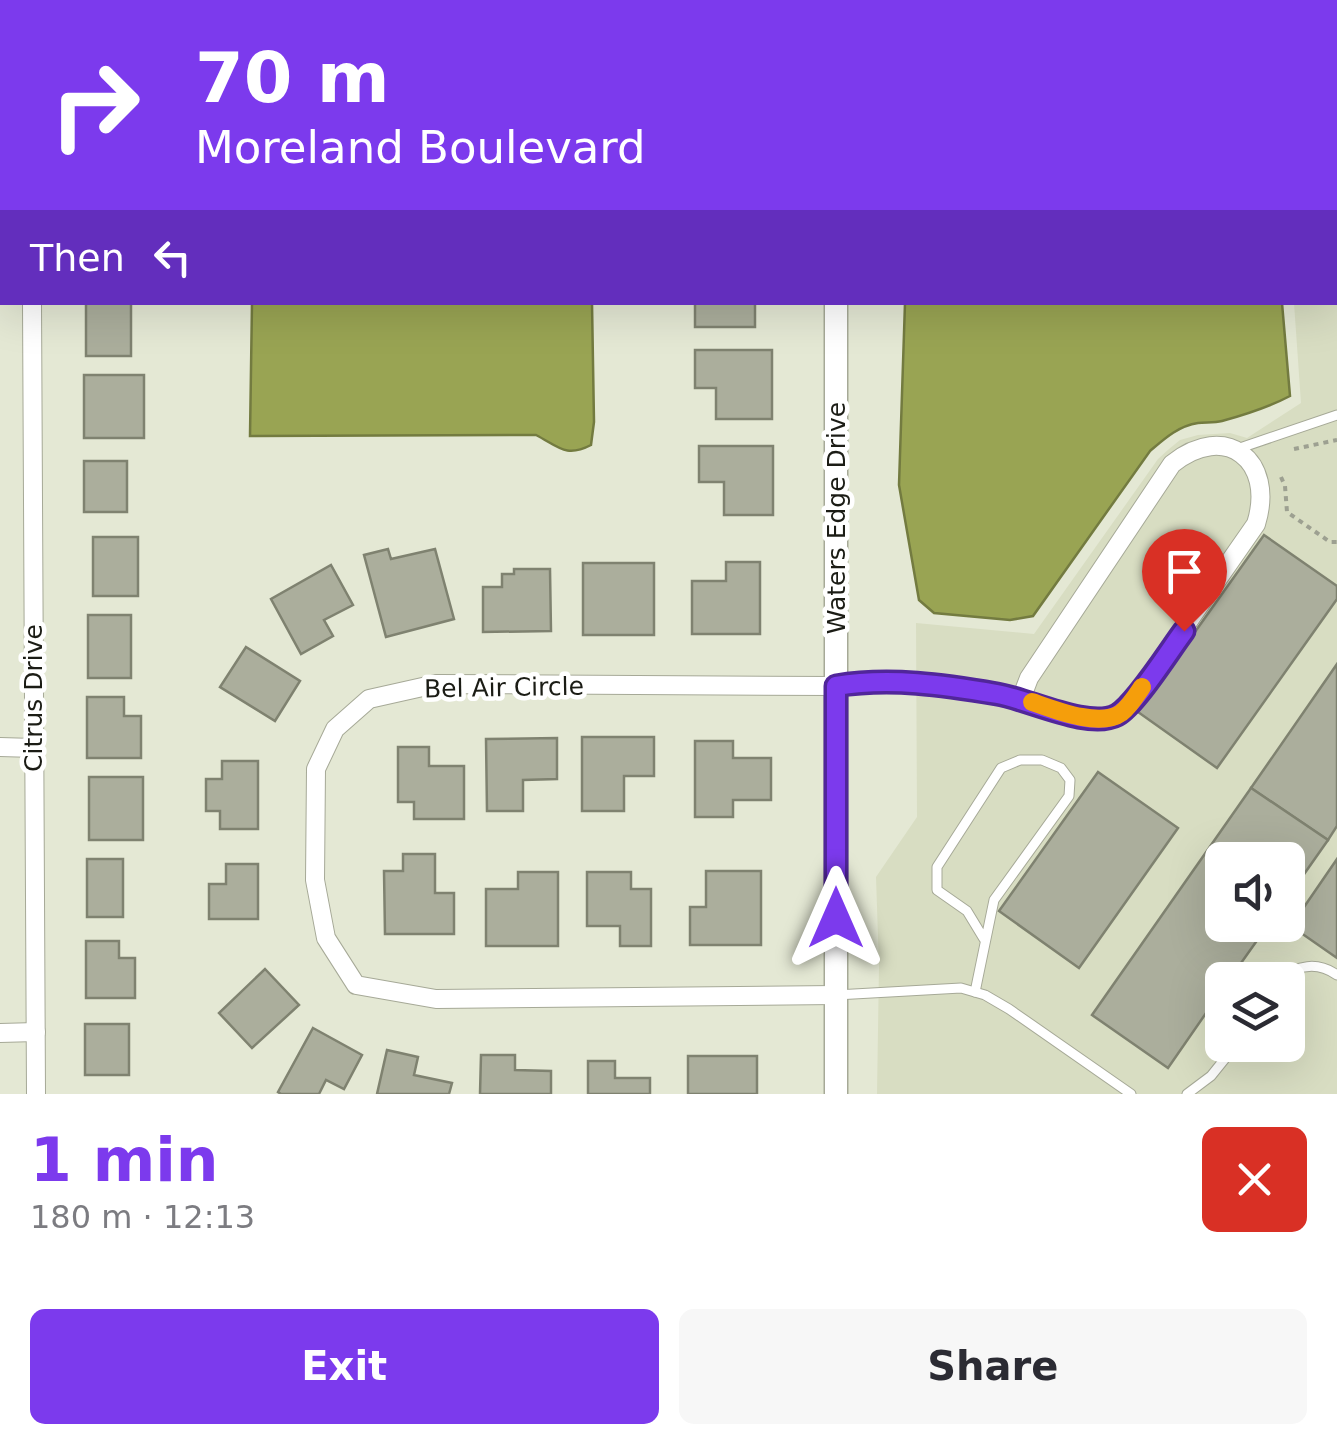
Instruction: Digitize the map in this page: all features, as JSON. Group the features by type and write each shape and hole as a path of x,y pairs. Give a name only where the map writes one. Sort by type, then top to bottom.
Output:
{"street":[{"name":"Citrus Drive","path":"32,305 36,1094"},
{"name":"Waters Edge Drive","path":"836,305 836,1094"},
{"path":"1021,699 1029,678 1172,464 1189,450 1209,446 1237,450"},
{"name":"Bel Air Circle","path":"836,995 436,999 356,985 326,938 315,880 316,770 335,729 369,699 436,684 916,683 1021,699 1062,712 1108,718 1120,714 1137,695 1256,524 1261,509 1259,477 1237,450"},
{"path":"0,747 34,748"},
{"path":"0,1033 36,1032"}],"lane":[{"path":"1237,450 1337,415"},
{"path":"975,992 994,900 1069,796 1070,780 1061,768 1042,760 1020,760 1001,768 936,867 937,890 967,911 984,939"},
{"path":"1305,967 1328,969 1337,975"},
{"path":"836,995 962,988 984,995 1009,1008 1132,1094"},
{"path":"1186,1094 1211,1076 1222,1062"}],"path":[{"path":"1287,450 1337,440"},
{"path":"1278,470 1285,486 1288,512 1330,542 1337,542"}],"shaded area":[{"path":"252,305 592,305 594,422 591,445 582,449 569,451 536,435 250,436"},
{"path":"905,305 1282,305 1290,396 1230,419 1184,427 1155,446 1033,616 1010,620 934,613 919,600 899,485"},
{"path":"1294,305 1337,305 1337,1094 877,1094 876,877 917,817 916,623 1034,634 1158,459 1180,440 1198,435 1230,433 1247,438 1301,403"}],"building":[{"path":"86,305 131,305 131,356 86,356"},
{"path":"695,305 755,305 755,327 695,327"},
{"path":"695,350 772,350 772,419 716,419 716,388 695,388"},
{"path":"84,375 144,375 144,438 84,438"},
{"path":"699,446 773,446 773,515 724,515 724,482 699,482"},
{"path":"84,461 127,461 127,512 84,512"},
{"path":"1264,535 1337,586 1337,599 1217,768 1138,712"},
{"path":"93,537 138,537 138,596 93,596"},
{"path":"388,549 391,559 435,549 454,619 386,637 364,555"},
{"path":"726,562 760,562 760,634 692,634 692,581 726,581"},
{"path":"583,563 654,563 654,635 583,635"},
{"path":"331,565 353,605 324,620 333,636 301,654 271,599"},
{"path":"514,569 550,569 551,631 483,632 483,587 502,587 502,574 514,574"},
{"path":"88,615 131,615 131,678 88,678"},
{"path":"246,647 300,681 275,721 220,687"},
{"path":"1337,664 1337,826 1328,840 1251,788"},
{"path":"87,697 124,697 124,716 141,716 141,758 87,758"},
{"path":"582,737 654,737 654,776 624,776 624,811 582,811"},
{"path":"557,738 557,779 523,780 523,811 487,811 486,739"},
{"path":"695,741 733,741 733,758 771,758 771,800 733,800 733,817 695,817"},
{"path":"398,747 429,747 429,766 464,766 464,819 414,819 414,802 398,802"},
{"path":"222,761 258,761 258,829 220,829 220,811 206,811 206,779 222,779"},
{"path":"1098,772 1178,828 1079,968 999,911"},
{"path":"89,777 143,777 143,840 89,840"},
{"path":"1251,788 1328,840 1305,873 1305,842 1213,842"},
{"path":"403,854 435,854 435,893 454,893 454,934 385,934 384,871 403,871"},
{"path":"1205,854 1205,942 1256,942 1242,962 1205,962 1205,1015 1168,1068 1092,1015"},
{"path":"87,859 123,859 123,917 87,917"},
{"path":"1337,859 1337,958 1305,936 1305,906"},
{"path":"226,864 258,864 258,919 209,919 209,884 226,884"},
{"path":"706,871 761,871 761,945 690,945 690,907 706,907"},
{"path":"518,872 558,872 558,946 486,946 486,889 518,889"},
{"path":"587,872 631,872 631,889 651,889 651,946 620,946 620,926 587,926"},
{"path":"86,941 119,941 119,958 135,958 135,998 86,998"},
{"path":"265,969 299,1005 252,1048 219,1013"},
{"path":"85,1024 129,1024 129,1075 85,1075"},
{"path":"313,1028 362,1055 344,1089 326,1080 319,1094 281,1094 278,1092"},
{"path":"387,1050 418,1057 414,1075 452,1083 449,1094 377,1094"},
{"path":"481,1055 515,1055 515,1070 551,1071 551,1094 480,1094"},
{"path":"688,1056 757,1056 757,1094 688,1094"},
{"path":"588,1061 615,1061 615,1078 650,1078 650,1094 588,1094"}],"slow traffic":[{"path":"1032,702 1062,712 1108,718 1120,714 1142,687"}],"route":[{"path":"836,918 836,686 870,681 916,683 998,694 1062,712 1108,718 1120,714 1137,695 1184,631"}]}
